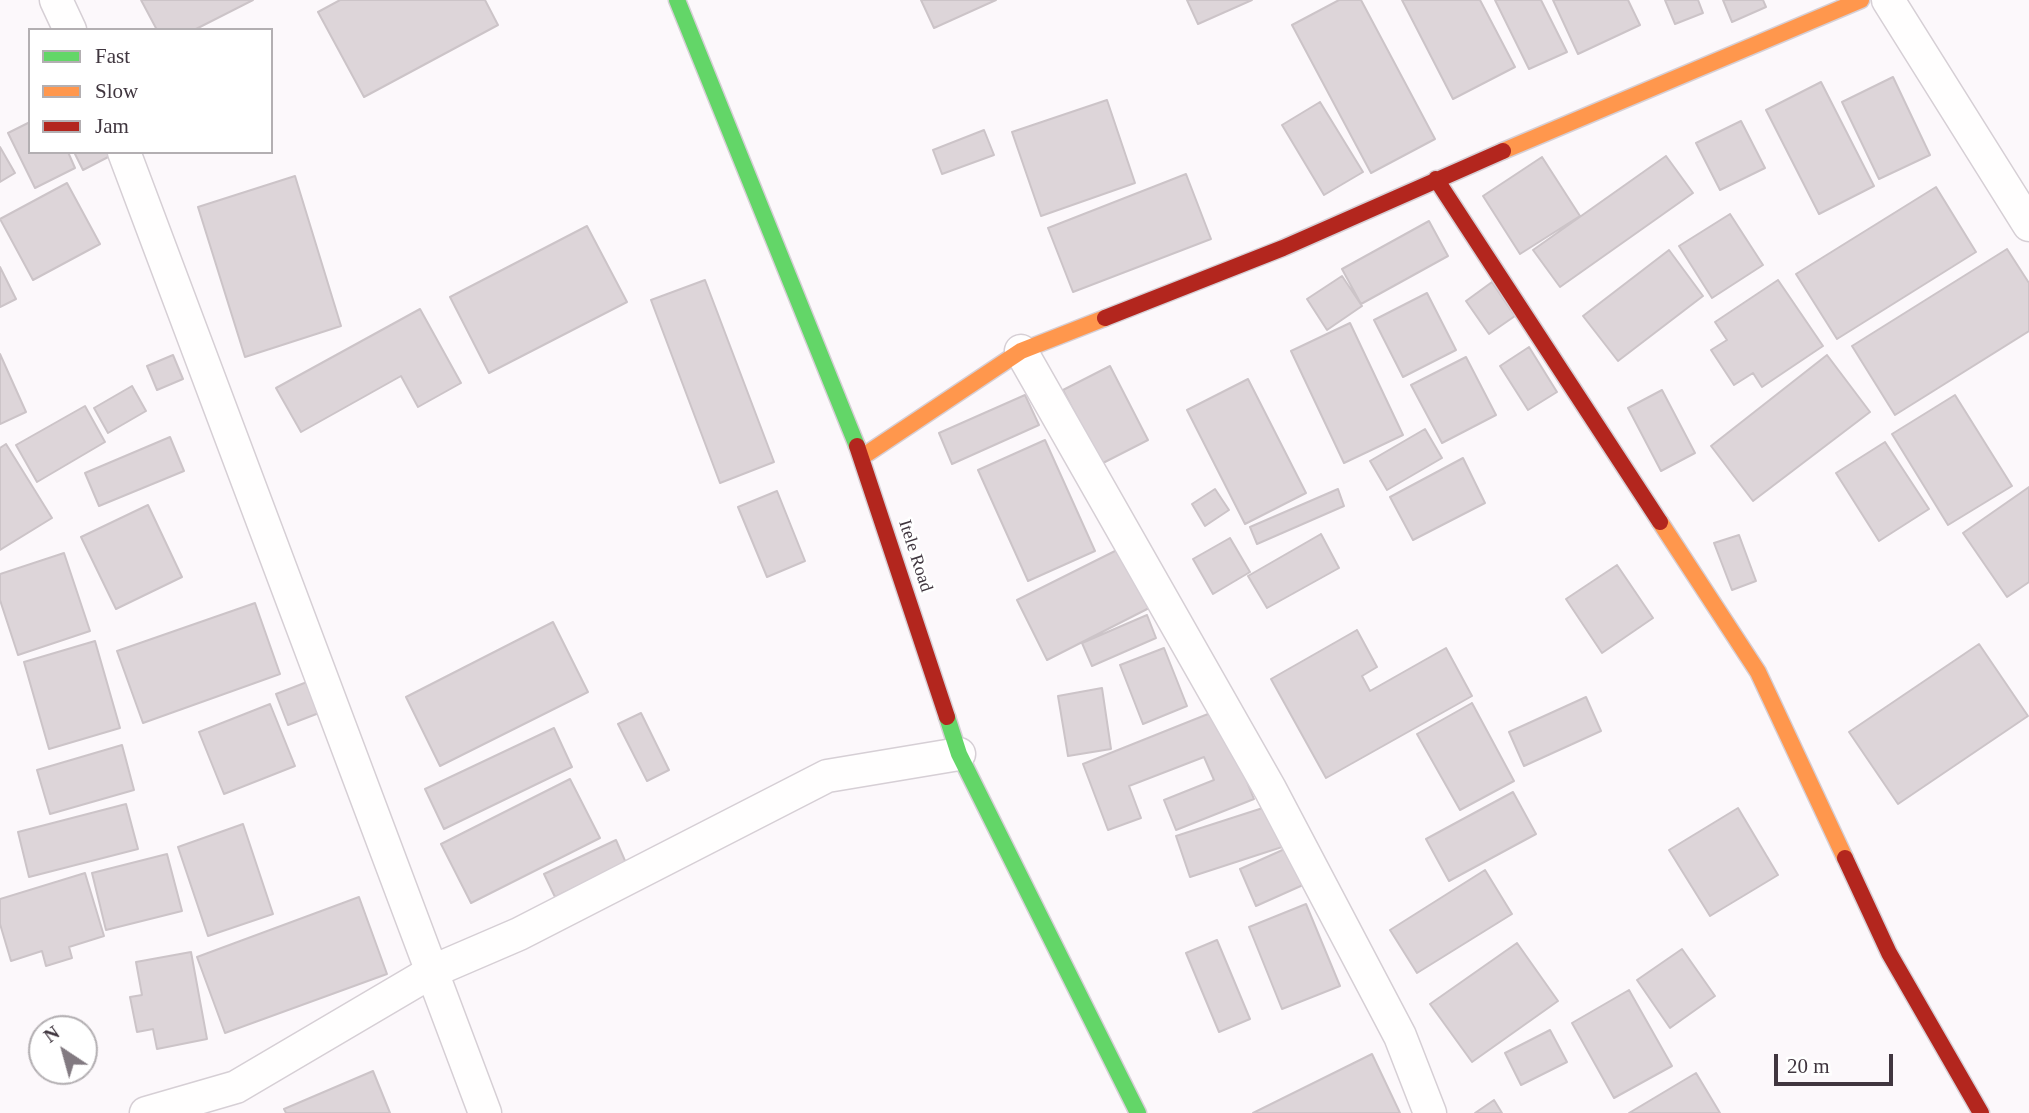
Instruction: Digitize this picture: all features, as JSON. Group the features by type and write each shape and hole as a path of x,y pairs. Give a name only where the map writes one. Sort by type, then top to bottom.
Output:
{"street":[{"path":"56,0 69,28"},
{"name":"Itele Road","path":"677,0 862,457 959,754 1138,1113"},
{"path":"862,457 1021,351 1283,248 1437,179 1861,0"},
{"path":"1888,0 2029,225"},
{"path":"125,154 485,1113"},
{"path":"1437,179 1758,672 1889,953 1981,1113"},
{"path":"1021,351 1270,789 1399,1036 1430,1113"},
{"path":"146,1113 236,1087 433,971 519,934 827,776 959,754"}],"building":[{"path":"141,0 253,0 198,28 156,28"},
{"path":"340,0 485,0 498,25 364,97 318,12"},
{"path":"921,0 996,0 934,28"},
{"path":"1187,0 1252,0 1198,24"},
{"path":"1339,0 1361,0 1435,139 1371,173 1292,25"},
{"path":"1402,0 1480,0 1515,67 1453,99"},
{"path":"1495,0 1541,0 1567,52 1529,69"},
{"path":"1553,0 1628,0 1640,25 1578,54"},
{"path":"1665,0 1698,0 1703,13 1675,24"},
{"path":"1723,0 1763,0 1766,7 1732,22"},
{"path":"1893,77 1930,155 1879,179 1842,102"},
{"path":"1821,82 1874,186 1819,214 1766,110"},
{"path":"1107,100 1135,183 1041,216 1012,132"},
{"path":"1320,102 1363,172 1324,195 1282,125"},
{"path":"1741,121 1765,168 1720,190 1696,143"},
{"path":"28,123 28,154 69,154 75,168 35,188 8,133"},
{"path":"984,130 994,155 942,174 933,150"},
{"path":"0,147 15,173 0,182"},
{"path":"75,154 112,154 112,155 83,170"},
{"path":"1666,156 1693,193 1560,287 1533,250"},
{"path":"1542,157 1580,216 1520,254 1483,196"},
{"path":"1186,174 1211,239 1073,292 1048,228"},
{"path":"295,176 341,326 245,357 198,207"},
{"path":"67,183 100,244 33,280 0,219"},
{"path":"1936,187 1976,252 1837,339 1796,274"},
{"path":"1730,214 1763,265 1712,298 1679,246"},
{"path":"1429,221 1448,256 1361,304 1342,269"},
{"path":"587,226 627,302 489,373 450,297"},
{"path":"2007,249 2029,283 2029,331 1895,415 1852,346"},
{"path":"1669,250 1703,296 1618,361 1583,316"},
{"path":"0,267 16,299 0,307"},
{"path":"1342,276 1362,306 1327,330 1307,299"},
{"path":"705,280 774,462 720,483 651,300"},
{"path":"1778,280 1823,346 1762,387 1753,373 1734,385 1711,350 1727,340 1715,322"},
{"path":"1492,282 1515,316 1489,334 1466,301"},
{"path":"1427,293 1456,350 1403,377 1374,320"},
{"path":"420,309 461,383 418,407 401,376 301,432 276,388"},
{"path":"1350,323 1403,435 1344,463 1291,351"},
{"path":"1529,347 1557,392 1528,410 1500,366"},
{"path":"0,354 26,412 0,424"},
{"path":"173,355 183,379 157,390 147,366"},
{"path":"1827,355 1870,412 1753,501 1711,446"},
{"path":"1466,357 1496,415 1442,443 1411,385"},
{"path":"1110,366 1148,440 1101,464 1063,390"},
{"path":"1248,379 1306,493 1245,524 1187,410"},
{"path":"132,386 146,411 108,433 94,408"},
{"path":"1662,390 1695,453 1661,471 1628,408"},
{"path":"1025,395 1039,425 952,464 939,433"},
{"path":"1955,395 2012,486 1948,525 1892,434"},
{"path":"85,406 105,442 37,482 16,445"},
{"path":"1425,429 1442,458 1387,490 1370,461"},
{"path":"170,437 184,471 99,506 85,473"},
{"path":"1045,440 1095,551 1028,581 978,470"},
{"path":"1885,442 1929,509 1879,541 1836,473"},
{"path":"6,444 52,518 0,550 0,448"},
{"path":"1463,458 1485,503 1413,540 1390,497"},
{"path":"2029,487 2029,582 2007,597 1963,533"},
{"path":"1215,489 1229,510 1205,526 1192,504"},
{"path":"1338,489 1344,506 1257,544 1250,527"},
{"path":"777,491 805,561 767,577 738,507"},
{"path":"148,505 182,577 116,609 81,537"},
{"path":"1321,534 1339,568 1267,608 1248,576"},
{"path":"1739,535 1756,581 1732,590 1714,543"},
{"path":"1230,538 1250,572 1213,594 1193,559"},
{"path":"1125,546 1155,605 1047,660 1017,600"},
{"path":"64,553 90,631 18,655 0,600 0,574"},
{"path":"1617,565 1653,618 1602,653 1566,599"},
{"path":"255,603 280,674 143,723 117,651"},
{"path":"1147,615 1156,638 1092,666 1082,643"},
{"path":"553,622 588,692 440,766 406,697"},
{"path":"1357,630 1377,667 1362,676 1370,691 1446,648 1472,696 1326,778 1271,679"},
{"path":"95,641 120,728 49,749 24,662"},
{"path":"1979,644 2028,716 1898,804 1849,732"},
{"path":"1164,648 1187,706 1143,724 1120,665"},
{"path":"307,682 319,713 288,725 276,694"},
{"path":"1102,688 1111,749 1068,756 1058,696"},
{"path":"1586,697 1601,731 1524,766 1509,732"},
{"path":"1472,703 1514,781 1460,810 1417,734"},
{"path":"270,704 295,766 224,794 199,732"},
{"path":"1218,710 1254,799 1176,830 1164,800 1214,780 1204,757 1129,786 1141,818 1108,830 1083,764"},
{"path":"641,713 669,770 647,781 618,724"},
{"path":"554,728 572,767 444,829 425,789"},
{"path":"122,745 134,790 50,814 37,770"},
{"path":"570,779 600,838 471,903 441,844"},
{"path":"1513,792 1536,834 1449,881 1426,839"},
{"path":"126,804 138,849 29,877 18,832"},
{"path":"1269,806 1282,847 1190,877 1176,836"},
{"path":"1738,808 1778,875 1710,916 1669,850"},
{"path":"243,824 273,914 208,936 178,847"},
{"path":"616,840 626,863 555,897 544,874"},
{"path":"1287,848 1303,885 1256,906 1240,869"},
{"path":"167,854 182,911 106,930 92,873"},
{"path":"1485,870 1512,914 1417,973 1390,930"},
{"path":"85,873 104,936 69,947 72,958 46,966 42,951 11,961 0,924 0,899"},
{"path":"359,897 387,974 225,1033 197,957"},
{"path":"1306,904 1340,986 1282,1009 1249,927"},
{"path":"1217,940 1250,1019 1219,1032 1186,953"},
{"path":"1517,943 1558,1001 1472,1062 1430,1004"},
{"path":"1682,949 1715,996 1670,1028 1637,980"},
{"path":"191,952 207,1039 157,1049 153,1029 137,1032 130,997 142,995 136,962"},
{"path":"1629,990 1672,1066 1614,1098 1572,1023"},
{"path":"1550,1030 1567,1062 1521,1085 1505,1053"},
{"path":"1372,1054 1400,1113 1253,1113"},
{"path":"373,1071 390,1113 286,1113 284,1109"},
{"path":"1696,1073 1720,1113 1629,1113"},
{"path":"1494,1100 1502,1113 1475,1113"}],"traffic: fast":[{"path":"677,0 857,446"},
{"path":"947,717 959,754 1138,1113"}],"traffic: slow":[{"path":"1503,151 1861,0"},
{"path":"862,457 1021,351 1105,318"},
{"path":"1660,522 1758,672 1845,858"}],"traffic: jam":[{"path":"1105,318 1283,248 1503,151"},
{"path":"1436,179 1660,522"},
{"path":"857,446 947,717"},
{"path":"1845,858 1889,953 1981,1113"}]}
